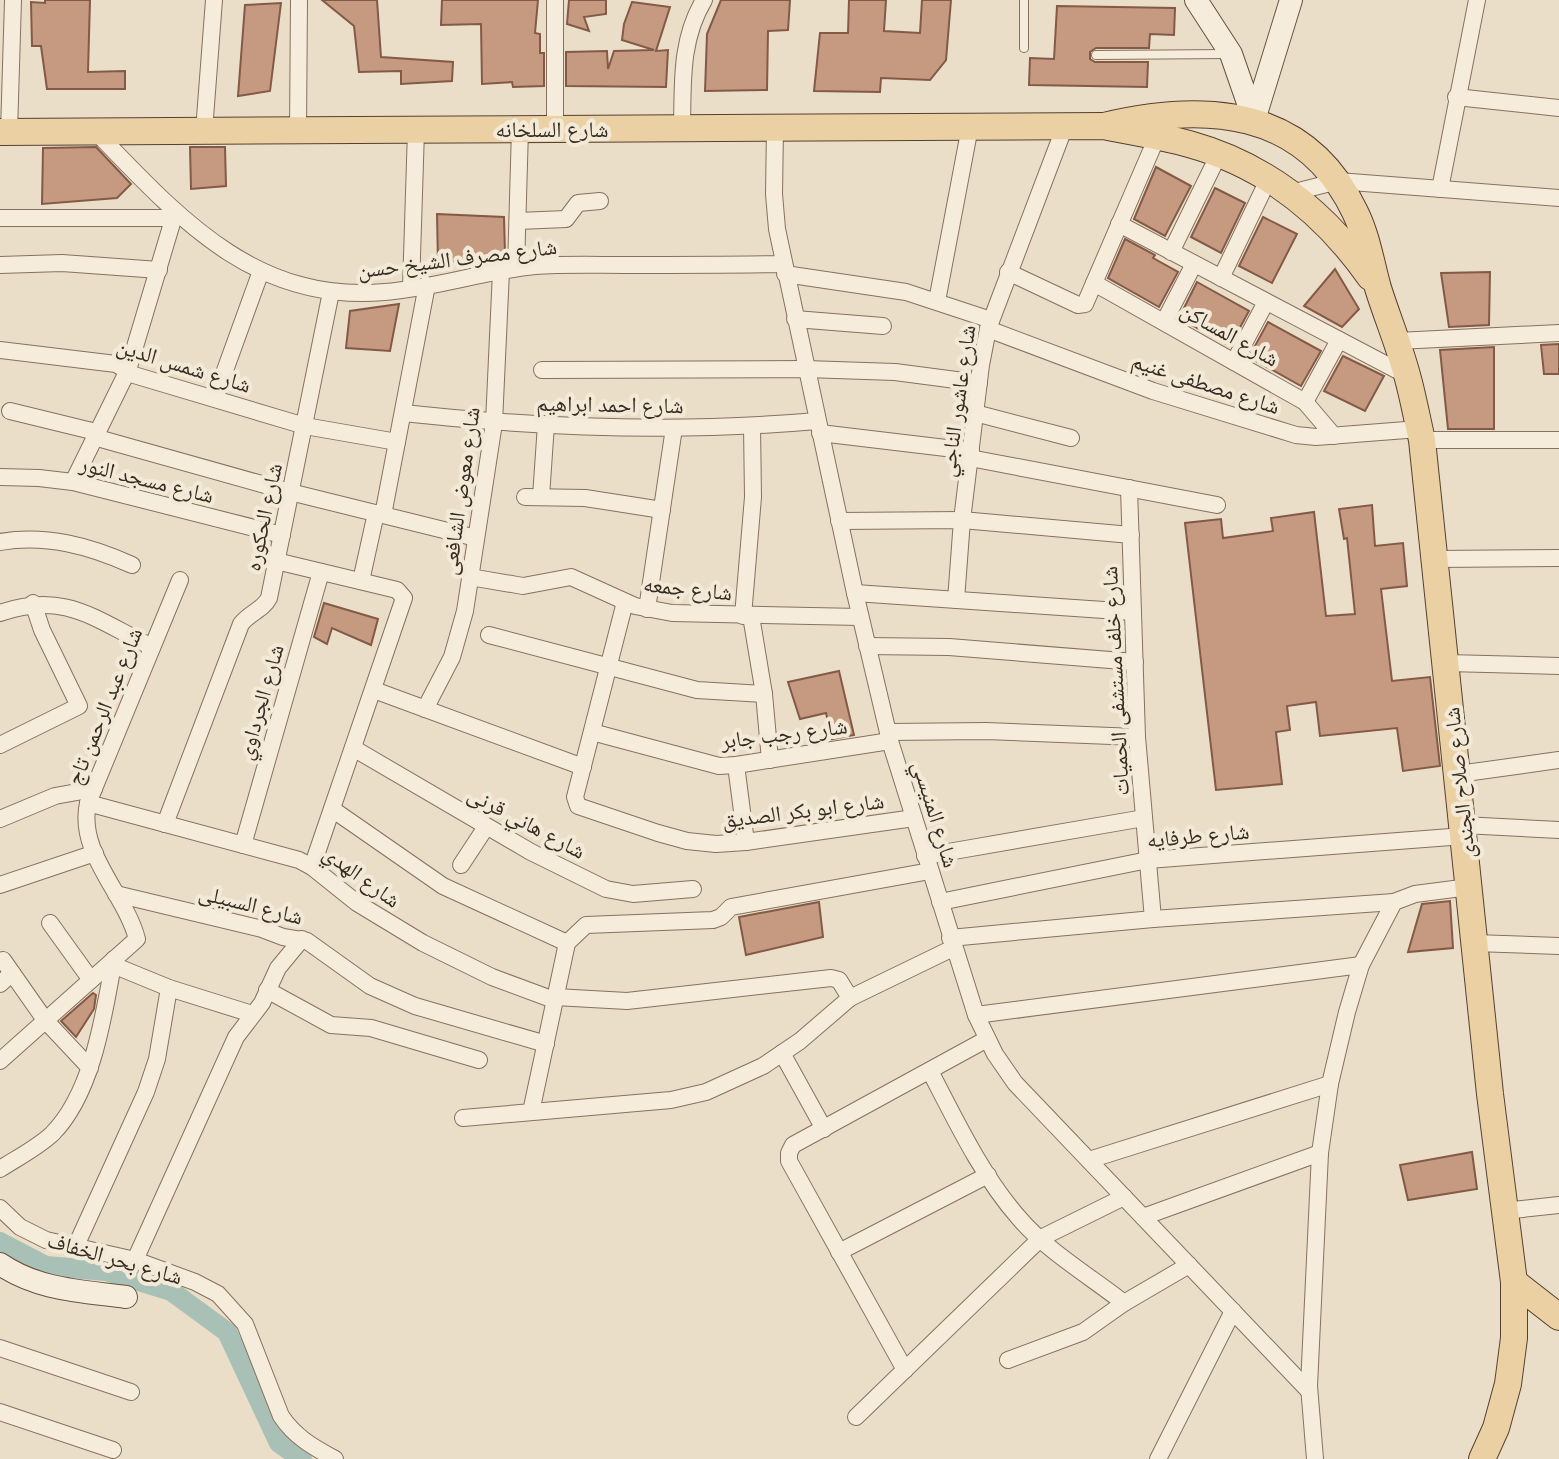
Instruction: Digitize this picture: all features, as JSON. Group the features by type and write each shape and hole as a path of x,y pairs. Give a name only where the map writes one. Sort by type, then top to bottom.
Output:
{"main road":[{"name":"شارع صلاح الجندى","path":"1104,126 1162,126 1211,114 1254,120 1295,140 1318,158 1338,181 1356,213 1408,376 1420,435 1435,559 1474,943 1514,1282 1514,1338 1508,1384 1496,1428 1482,1459"},
{"name":"شارع السلخانه","path":"4,132 1104,126"},
{"name":"شارع صلاح الجندى","path":"1162,126 1280,186 1336,233 1379,290"},
{"path":"1514,1282 1559,1317"}],"street":[{"path":"4,132 13,0"},
{"path":"204,131 214,0"},
{"path":"298,131 299,0"},
{"path":"555,0 555,129"},
{"path":"682,128 683,63 687,38 704,0"},
{"path":"1196,0 1231,54 1254,120"},
{"path":"1254,120 1291,0"},
{"path":"1440,189 1477,0"},
{"path":"1456,97 1559,108"},
{"name":"شارع عاشور الناجي","path":"956,600 962,520 989,324 1065,126"},
{"path":"1008,272 1080,306 1086,303 1162,126"},
{"path":"937,301 970,127"},
{"name":"شارع المنيسي","path":"775,128 774,194 784,269 860,617 889,737 976,1015 1015,1083 1309,1391"},
{"name":"شارع معوض الشافعى","path":"425,709 459,638 470,577 494,423 509,270 518,221 520,129"},
{"path":"361,581 403,413 419,287 416,130"},
{"name":"شارع مصرف الشيخ حسن","path":"96,132 174,216 261,271 300,286 368,294 553,265 784,269 937,301"},
{"path":"1171,252 1219,154"},
{"path":"1221,278 1280,186 1338,181 1559,198"},
{"path":"518,221 566,219 578,203 600,201"},
{"path":"0,218 174,216 128,370 73,482"},
{"path":"1119,224 1408,376"},
{"path":"0,265 62,263 159,270"},
{"path":"1164,322 1194,264"},
{"path":"215,398 261,271"},
{"name":"شارع المساكن","path":"1094,283 1305,402 1334,436"},
{"name":"شارع الحكوره","path":"165,824 241,624 269,598 331,292"},
{"name":"شارع مصطفى غنيم","path":"937,301 1153,391 1296,435 1559,440"},
{"path":"1234,362 1266,302"},
{"path":"795,319 883,326"},
{"path":"1397,341 1559,333"},
{"path":"1305,402 1339,340"},
{"name":"شارع شمس الدين","path":"0,350 116,364 134,375 305,426 397,442"},
{"path":"542,370 806,369 895,372 979,383"},
{"path":"10,411 290,492 476,538"},
{"name":"شارع احمد ابراهيم","path":"403,413 494,423 674,428 818,427 1217,505"},
{"path":"975,413 1071,438"},
{"path":"546,424 533,497 585,498 662,510"},
{"path":"752,426 753,497 747,616 764,694 770,760"},
{"path":"647,609 674,428"},
{"name":"شارع مسجد النور","path":"0,477 73,482 282,535"},
{"name":"شارع خلف مستشفى الحميات","path":"1129,488 1137,737 1153,919"},
{"path":"839,521 962,520 1131,535"},
{"path":"0,542 41,539 73,543 132,565"},
{"path":"1435,559 1559,558"},
{"path":"276,561 400,592 404,602 312,867"},
{"name":"شارع الجرداوي","path":"243,845 321,572"},
{"name":"شارع جمعه","path":"470,577 523,586 571,577 625,602 672,613 860,617"},
{"name":"شارع عبد الرحمن تاج","path":"113,962 137,936 95,853 86,827 91,796 180,580"},
{"path":"855,593 1133,612"},
{"name":"شارع ابو بكر الصديق","path":"625,602 575,797 581,807 687,841 716,844 914,818"},
{"path":"0,745 79,706 42,630 33,603"},
{"path":"0,613 33,603 63,606 152,647"},
{"path":"489,635 697,690 764,694"},
{"path":"867,646 949,647 1135,662"},
{"path":"1447,663 1559,666"},
{"path":"374,690 583,767"},
{"name":"شارع رجب جابر","path":"592,732 699,762 736,765 889,737 986,731 1137,737"},
{"name":"شارع هاني قرنى","path":"353,748 531,852 619,893 647,894 693,889"},
{"path":"1458,774 1559,760"},
{"path":"736,765 746,842"},
{"name":"شارع الهدي","path":"0,819 55,796 91,796 165,824 299,860 357,903 423,943 492,977 555,998 627,1001 831,978 839,980 850,998"},
{"path":"332,809 443,886 567,943"},
{"path":"531,1112 567,943 582,926 713,920 731,907 1144,818"},
{"path":"461,865 486,827"},
{"name":"شارع طرفايه","path":"940,902 1148,860 1463,831 1559,830"},
{"path":"0,885 95,853"},
{"path":"463,1118 671,1100 706,1092 738,1079 782,1053 850,998 952,943 1153,919 1394,902 1415,894 1469,887"},
{"name":"شارع السبيلى","path":"116,894 262,929 283,937 302,939 359,979 415,1006 546,1044"},
{"path":"1315,1459 1309,1391 1320,1153 1330,1084 1361,965 1394,902"},
{"path":"50,923 91,980"},
{"path":"135,1260 236,1037 262,1003 285,957 302,939"},
{"path":"1474,943 1559,946"},
{"path":"0,1061 113,962"},
{"path":"113,962 169,988 252,1014"},
{"path":"0,1169 51,1135 74,1104 90,1068 113,962"},
{"path":"976,1015 1361,965"},
{"path":"5,973 90,1068"},
{"path":"75,1248 146,1092 157,1059 169,988"},
{"path":"267,990 331,1025 371,1028 479,1060"},
{"path":"905,1370 789,1161 789,1153 793,1145 987,1039"},
{"path":"782,1053 824,1129"},
{"path":"930,1071 988,1175 1020,1220 1124,1303"},
{"path":"1089,1160 1330,1084"},
{"path":"1143,1217 1320,1153"},
{"path":"839,1252 988,1175"},
{"path":"856,1417 1041,1238 1124,1197"},
{"path":"1504,1211 1559,1205"},
{"name":"شارع بحر الخفاف","path":"0,1208 20,1227 33,1234 75,1248 135,1260 207,1287 229,1303 245,1324 281,1416 299,1439 335,1459"},
{"name":"شارع بحر الخفاف","path":"0,1264 43,1286 126,1297"},
{"path":"1008,1360 1083,1332 1124,1303 1189,1265"},
{"path":"1158,1459 1233,1311"},
{"path":"0,1348 131,1392"},
{"path":"0,1412 113,1450"}],"lane":[{"path":"1024,0 1024,48"},
{"path":"1096,55 1231,54"}],"building":[{"path":"45,0 90,0 88,72 125,71 125,89 47,89 41,46 32,46 31,2 45,3"},
{"path":"322,0 377,0 381,57 453,62 452,81 401,84 401,71 359,72 354,26"},
{"path":"442,0 538,0 535,33 540,34 540,53 544,53 544,86 513,87 512,82 482,84 481,24 441,25"},
{"path":"569,0 606,0 606,14 584,17 589,31 567,24"},
{"path":"721,0 790,0 788,30 768,31 767,90 705,91 707,34"},
{"path":"849,0 886,0 884,31 920,33 922,0 951,0 946,60 930,80 881,78 880,92 814,91 820,33 848,33"},
{"path":"632,2 670,7 656,51 668,50 666,87 566,86 566,52 607,51 608,69 614,51 654,50 622,40"},
{"path":"281,3 270,91 238,96 245,5"},
{"path":"1057,6 1175,8 1174,35 1150,34 1149,48 1096,48 1090,52 1090,59 1095,62 1148,62 1147,87 1029,85 1030,58 1054,59"},
{"path":"96,147 131,184 117,198 42,204 43,148"},
{"path":"190,147 225,147 226,186 191,189"},
{"path":"1156,167 1191,186 1165,236 1134,219"},
{"path":"1215,188 1245,203 1221,253 1191,237"},
{"path":"437,214 504,217 505,253 438,264"},
{"path":"1263,217 1297,234 1272,283 1239,266"},
{"path":"1125,239 1178,272 1159,307 1108,278"},
{"path":"1335,269 1359,309 1342,327 1304,306"},
{"path":"1490,272 1489,325 1449,327 1441,273"},
{"path":"1197,282 1249,311 1230,346 1179,318"},
{"path":"399,304 390,351 346,348 350,311"},
{"path":"1268,322 1321,351 1301,386 1249,357"},
{"path":"1559,344 1559,374 1544,374 1541,345"},
{"path":"1494,347 1494,429 1448,429 1440,350"},
{"path":"1343,356 1384,376 1365,411 1324,391"},
{"path":"1372,505 1375,546 1403,543 1407,586 1381,589 1392,681 1430,677 1440,766 1403,771 1397,728 1320,736 1316,702 1287,706 1290,730 1276,732 1282,784 1216,790 1185,523 1221,519 1223,538 1273,531 1271,518 1314,512 1326,616 1355,614 1347,538 1344,539 1339,509"},
{"path":"324,603 378,619 371,645 332,628 327,644 314,637"},
{"path":"839,671 854,735 832,739 826,713 800,719 788,682"},
{"path":"1450,901 1453,948 1408,952 1422,904"},
{"path":"819,902 823,937 746,955 739,917"},
{"path":"93,993 96,995 94,1009 76,1037 61,1021"},
{"path":"1472,1152 1477,1189 1408,1200 1400,1165"}],"waterway":[{"path":"0,1242 46,1266 106,1271 171,1291 227,1332 279,1443 302,1459"}]}
